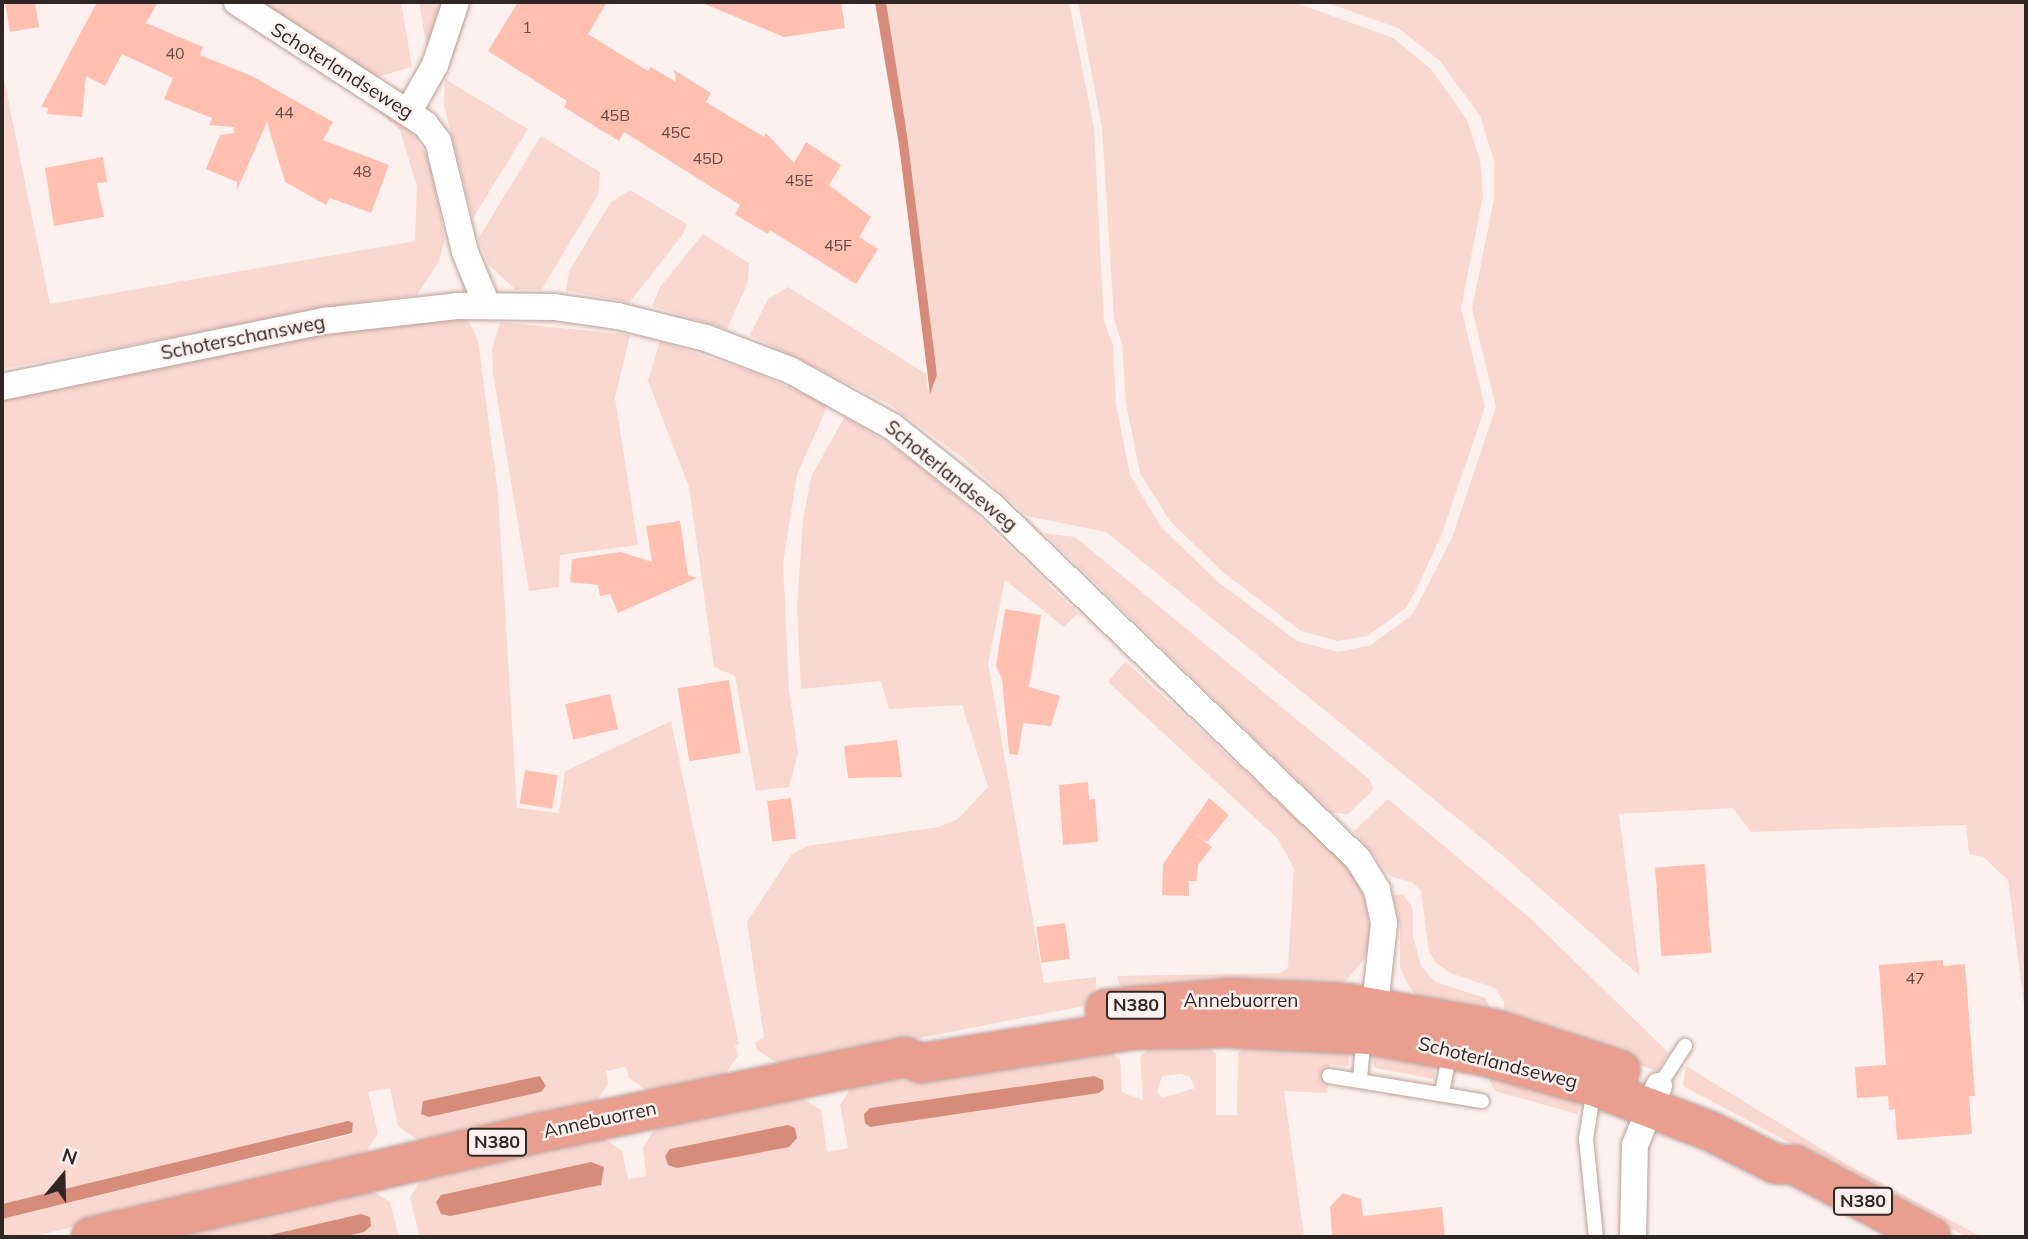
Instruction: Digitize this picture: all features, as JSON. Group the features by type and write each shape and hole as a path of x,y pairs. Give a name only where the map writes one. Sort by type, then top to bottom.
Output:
{"main road":[{"name":"Schoterlandseweg","path":"1373,1021 1450,1049 1599,1075"},
{"name":"Schoterlandseweg","path":"1373,1021 1494,1029 1654,1096 1776,1164 1795,1165 1931,1237"},
{"name":"Annebuorren","path":"91,1237 543,1132 905,1057 921,1063 1132,1030 1283,1028 1373,1021"}],"street":[{"name":"Schoterlandseweg","path":"237,2 409,111 438,141 465,251 487,305 618,316 740,350 847,399 893,427 944,466 1024,536 1158,670 1358,859 1383,911 1373,1021"},
{"path":"409,111 435,65 456,2"},
{"name":"Schoterschansweg","path":"2,387 384,311 487,305"},
{"path":"1633,1237 1634,1155 1654,1096"}],"lane":[{"path":"1360,1079 1363,1042 1373,1021"},
{"path":"1654,1096 1685,1046"},
{"path":"1442,1093 1450,1049"},
{"path":"1596,1237 1586,1139 1599,1075"},
{"path":"1329,1076 1482,1101"}],"shaded area":[{"path":"261,2 401,2 412,67 377,77"},
{"path":"419,2 444,2 428,56"},
{"path":"875,2 886,2 907,135 937,375 930,394 899,145"},
{"path":"886,2 1069,2 1094,128 1104,322 1113,345 1116,404 1130,475 1161,527 1218,582 1297,641 1338,652 1371,645 1413,614 1452,538 1496,407 1472,309 1494,199 1494,161 1480,116 1440,61 1398,28 1325,2 2026,2 2026,1021 2008,880 1983,857 1969,854 1966,825 1751,832 1733,808 1619,814 1640,976 1501,854 1106,532 1027,516 963,458 889,404 750,335 768,299 788,287 926,374 928,390 937,375"},
{"path":"1078,2 1294,2 1393,38 1431,69 1467,120 1480,160 1483,196 1461,308 1485,407 1442,534 1417,588 1406,608 1367,636 1337,641 1301,631 1225,574 1170,521 1140,473 1126,403 1122,344 1114,319 1102,128"},
{"path":"2,70 50,304 415,241 417,187 400,130 380,113 381,109 408,128 429,158 445,239 439,261 417,295 353,303 2,369"},
{"path":"445,79 528,129 473,218 444,106"},
{"path":"541,136 600,172 598,195 542,289 516,290 489,265 478,239"},
{"path":"630,190 687,224 683,234 630,302 566,291 569,271 611,202"},
{"path":"703,234 749,263 748,282 727,329 652,306 660,287"},
{"path":"466,316 478,340 498,494 517,808 559,813 565,771 671,721 739,1044 735,1045 738,1056 722,1078 651,1093 629,1078 626,1067 606,1071 608,1083 593,1107 422,1143 398,1126 390,1088 368,1092 378,1133 364,1156 31,1237 2,1237 2,1219 352,1134 353,1123 2,1204 2,398 270,340","holes":["540,1076 546,1086 541,1092 430,1117 421,1113 423,1101"]},
{"path":"500,322 630,335 615,398 638,545 560,555 559,587 529,591 493,373 492,350"},
{"path":"660,341 758,374 828,405 797,475 783,563 789,690 798,753 789,787 756,791 735,676 714,667 689,487 648,381"},
{"path":"845,416 903,453 967,506 1078,613 1064,627 1005,580 988,663 1044,983 1096,977 1096,988 1083,1006 781,1065 757,1050 755,1042 764,1038 747,922 791,855 807,846 939,827 958,819 988,787 962,705 889,709 881,681 801,689 797,607 803,520 811,477"},
{"path":"1044,533 1075,537 1369,779 1374,789 1348,814 1332,813"},
{"path":"1125,661 1351,869 1366,903 1370,935 1366,957 1345,982 1327,990 1133,997 1120,985 1117,976 1280,973 1288,968 1294,868 1278,839 1108,682"},
{"path":"1388,799 1530,918 1669,1053 1658,1071 1503,1020 1504,1002 1495,988 1450,973 1435,962 1429,952 1421,891 1413,883 1390,876 1354,831"},
{"path":"1403,894 1413,909 1413,936 1421,966 1435,982 1485,998 1491,1009 1417,997 1400,968 1400,925 1393,895"},
{"path":"1196,1035 1216,1054 1216,1115 1237,1115 1238,1053 1256,1035 1349,1048 1349,1066 1330,1064 1327,1093 1284,1091 1304,1237 420,1237 410,1198 425,1173 601,1136 622,1151 628,1179 646,1176 643,1147 658,1124 794,1094 821,1110 827,1152 848,1148 840,1105 856,1081 1099,1041 1120,1060 1122,1092 1143,1100 1140,1058 1159,1036","holes":["1181,1074 1190,1077 1195,1088 1162,1098 1157,1092 1162,1076","1094,1076 1103,1080 1104,1088 1099,1093 871,1127 1024,1087"]},
{"path":"1370,1052 1436,1061 1434,1079 1375,1068"},
{"path":"1492,1065 1581,1101 1577,1114 1495,1091 1489,1079"},
{"path":"1686,1066 1848,1165 1982,1237 1967,1237 1683,1086"},
{"path":"540,1076 546,1086 541,1092 429,1117 421,1114 423,1101"},
{"path":"1094,1076 1103,1080 1104,1089 1099,1093 870,1127 865,1123 864,1114 870,1108"},
{"path":"348,1121 353,1123 352,1133 2,1219 2,1204"},
{"path":"788,1125 795,1128 797,1138 789,1147 677,1168 668,1165 665,1156 670,1149"},
{"path":"591,1162 604,1167 601,1185 450,1216 441,1214 436,1202 441,1195"},
{"path":"366,1187 390,1202 399,1237 342,1237 364,1232 361,1214 261,1237 157,1237"},
{"path":"361,1214 370,1217 371,1226 364,1232 342,1237 261,1237"}],"building":[{"path":"5,2 35,2 39,27 10,32"},
{"path":"97,2 158,2 146,23 203,47 200,55 252,76 333,122 323,140 389,165 371,213 330,198 326,205 285,182 267,122 237,190 237,182 206,169 220,135 234,133 234,127 209,125 212,118 164,99 173,78 122,54 105,86 86,76 82,117 47,114 48,108 41,107"},
{"path":"518,2 607,2 588,34 648,71 651,67 676,82 674,70 711,93 706,102 764,137 766,133 794,163 806,142 841,165 829,185 871,217 859,237 878,249 856,284 770,230 768,234 744,220 735,214 740,205 624,132 619,141 564,107 567,101 488,51"},
{"path":"700,2 841,2 845,28 784,37"},
{"path":"103,157 107,182 97,183 104,217 54,226 45,168"},
{"path":"680,521 688,575 697,578 618,613 610,594 600,596 598,585 570,582 572,559 621,552 652,562 646,526"},
{"path":"1005,609 1041,615 1029,687 1060,696 1051,726 1023,723 1018,755 1009,754 1002,678 996,666"},
{"path":"729,680 741,753 689,761 678,688"},
{"path":"610,694 618,729 573,739 565,704"},
{"path":"897,740 902,777 848,778 844,746"},
{"path":"525,770 558,775 552,809 520,804"},
{"path":"1088,782 1089,800 1095,799 1098,842 1063,845 1059,785"},
{"path":"791,798 796,839 772,842 767,801"},
{"path":"1209,798 1229,815 1207,842 1194,833 1212,847 1198,865 1197,881 1189,881 1189,896 1162,895 1163,864"},
{"path":"1705,864 1711,953 1661,956 1655,867"},
{"path":"1065,923 1070,959 1041,963 1036,927"},
{"path":"1943,960 1943,966 1965,964 1975,1096 1969,1096 1972,1134 1897,1140 1895,1109 1889,1110 1888,1096 1857,1098 1855,1067 1886,1065 1879,965"},
{"path":"1343,1193 1361,1199 1363,1216 1442,1207 1445,1237 1332,1237 1330,1207"}]}
